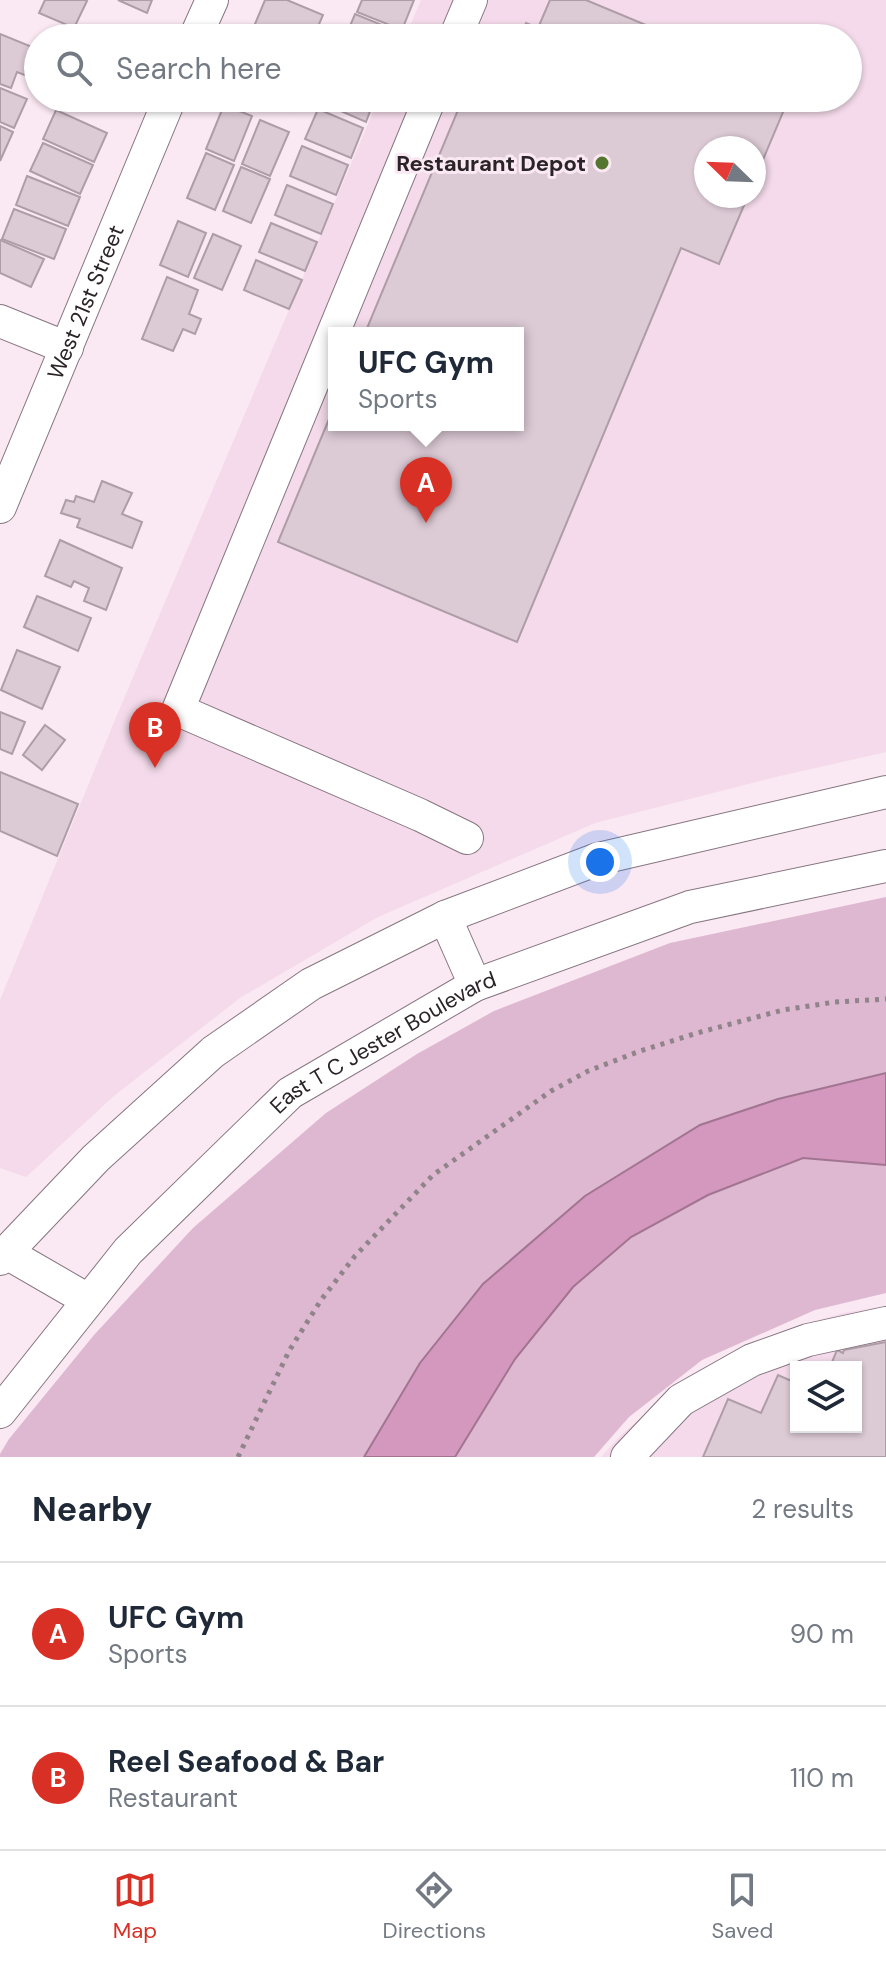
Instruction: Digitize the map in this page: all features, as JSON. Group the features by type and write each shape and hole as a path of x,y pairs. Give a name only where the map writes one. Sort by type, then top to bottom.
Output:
{"street":[{"path":"201,24 212,0"},
{"path":"461,24 471,0"},
{"name":"West 21st Street","path":"0,507 164,112"},
{"path":"336,327 424,112"},
{"path":"0,321 67,348"},
{"path":"328,346 178,710 467,838"},
{"path":"88,1300 3,1256 96,1158 213,1052 311,984 445,917 598,859 886,792"},
{"name":"East T C Jester Boulevard","path":"0,1412 128,1251 290,1093 475,985 690,907 886,866"},
{"path":"445,917 475,985"},
{"path":"627,1457 681,1400 752,1360 808,1340 886,1323"}],"path":[{"path":"238,1457 289,1351 321,1300 355,1256 433,1175 551,1091 588,1071 640,1051 726,1026 796,1008 886,999"}],"shaded area":[{"path":"421,0 886,0 886,752 595,823 378,917 240,998 115,1095 26,1177 0,1168 0,1000 117,715 373,112 862,112 862,24 411,24"},
{"path":"886,897 886,1293 815,1310 702,1360 629,1417 594,1457 0,1457 9,1439 94,1335 193,1228 326,1113 417,1054 494,1011 670,943"},
{"path":"886,1073 886,1165 803,1158 708,1195 631,1237 573,1287 515,1359 455,1457 364,1457 420,1363 483,1284 585,1196 700,1125 778,1099"},
{"path":"886,1306 886,1457 601,1457 650,1410 716,1363 798,1326 843,1313"}],"building":[{"path":"45,0 87,1 76,24 65,24 39,13"},
{"path":"118,0 152,0 147,13"},
{"path":"265,0 287,0 323,15 319,24 255,24"},
{"path":"362,0 414,0 404,24 387,24 357,12"},
{"path":"550,0 586,0 643,24 540,24"},
{"path":"355,14 379,24 351,24"},
{"path":"0,34 24,44 24,75 17,72 11,88 0,84"},
{"path":"0,88 24,98 24,106 14,128 0,122"},
{"path":"55,112 107,133 94,162 43,139"},
{"path":"221,112 242,112 252,116 234,161 206,149"},
{"path":"317,112 325,112 363,128 351,158 305,139"},
{"path":"343,112 370,112 366,122"},
{"path":"457,112 783,112 766,153 766,136 694,136 694,208 743,208 719,264 681,248 517,642 278,542 328,421 328,431 524,431 524,327 368,327"},
{"path":"260,120 289,132 270,176 242,164"},
{"path":"0,126 13,132 0,161"},
{"path":"43,143 93,165 80,194 30,171"},
{"path":"302,146 348,165 336,195 290,176"},
{"path":"206,153 234,165 215,210 187,198"},
{"path":"241,167 270,179 251,223 223,211"},
{"path":"27,176 80,197 68,226 16,205"},
{"path":"287,185 333,204 321,234 275,215"},
{"path":"14,209 66,229 54,259 2,239"},
{"path":"178,221 206,233 188,277 160,265"},
{"path":"271,223 317,242 305,271 259,252"},
{"path":"213,234 241,246 222,290 194,278"},
{"path":"0,240 44,259 31,287 0,273"},
{"path":"256,260 302,280 289,309 244,290"},
{"path":"167,277 198,290 189,314 201,319 195,334 183,329 173,351 142,339"},
{"path":"102,481 132,493 122,514 142,522 132,548 77,527 80,519 61,513 66,500 74,502 76,496 94,502"},
{"path":"60,540 122,568 106,610 84,601 89,588 74,581 71,587 45,576"},
{"path":"37,596 91,618 78,651 24,627"},
{"path":"17,650 60,667 42,709 1,690"},
{"path":"0,712 25,722 12,754 0,749"},
{"path":"45,725 65,740 42,770 23,755"},
{"path":"0,772 78,804 57,856 0,831"},
{"path":"886,1342 886,1457 703,1457 728,1399 761,1413 778,1375 790,1380 790,1433 862,1433 862,1361 832,1361 837,1350 843,1353 844,1350"}],"place":[{"name":"Restaurant Depot","path":"602,163"},
{"name":"UFC Gym","path":"426,523"},
{"name":"Reel Seafood & Bar","path":"155,768"}]}
